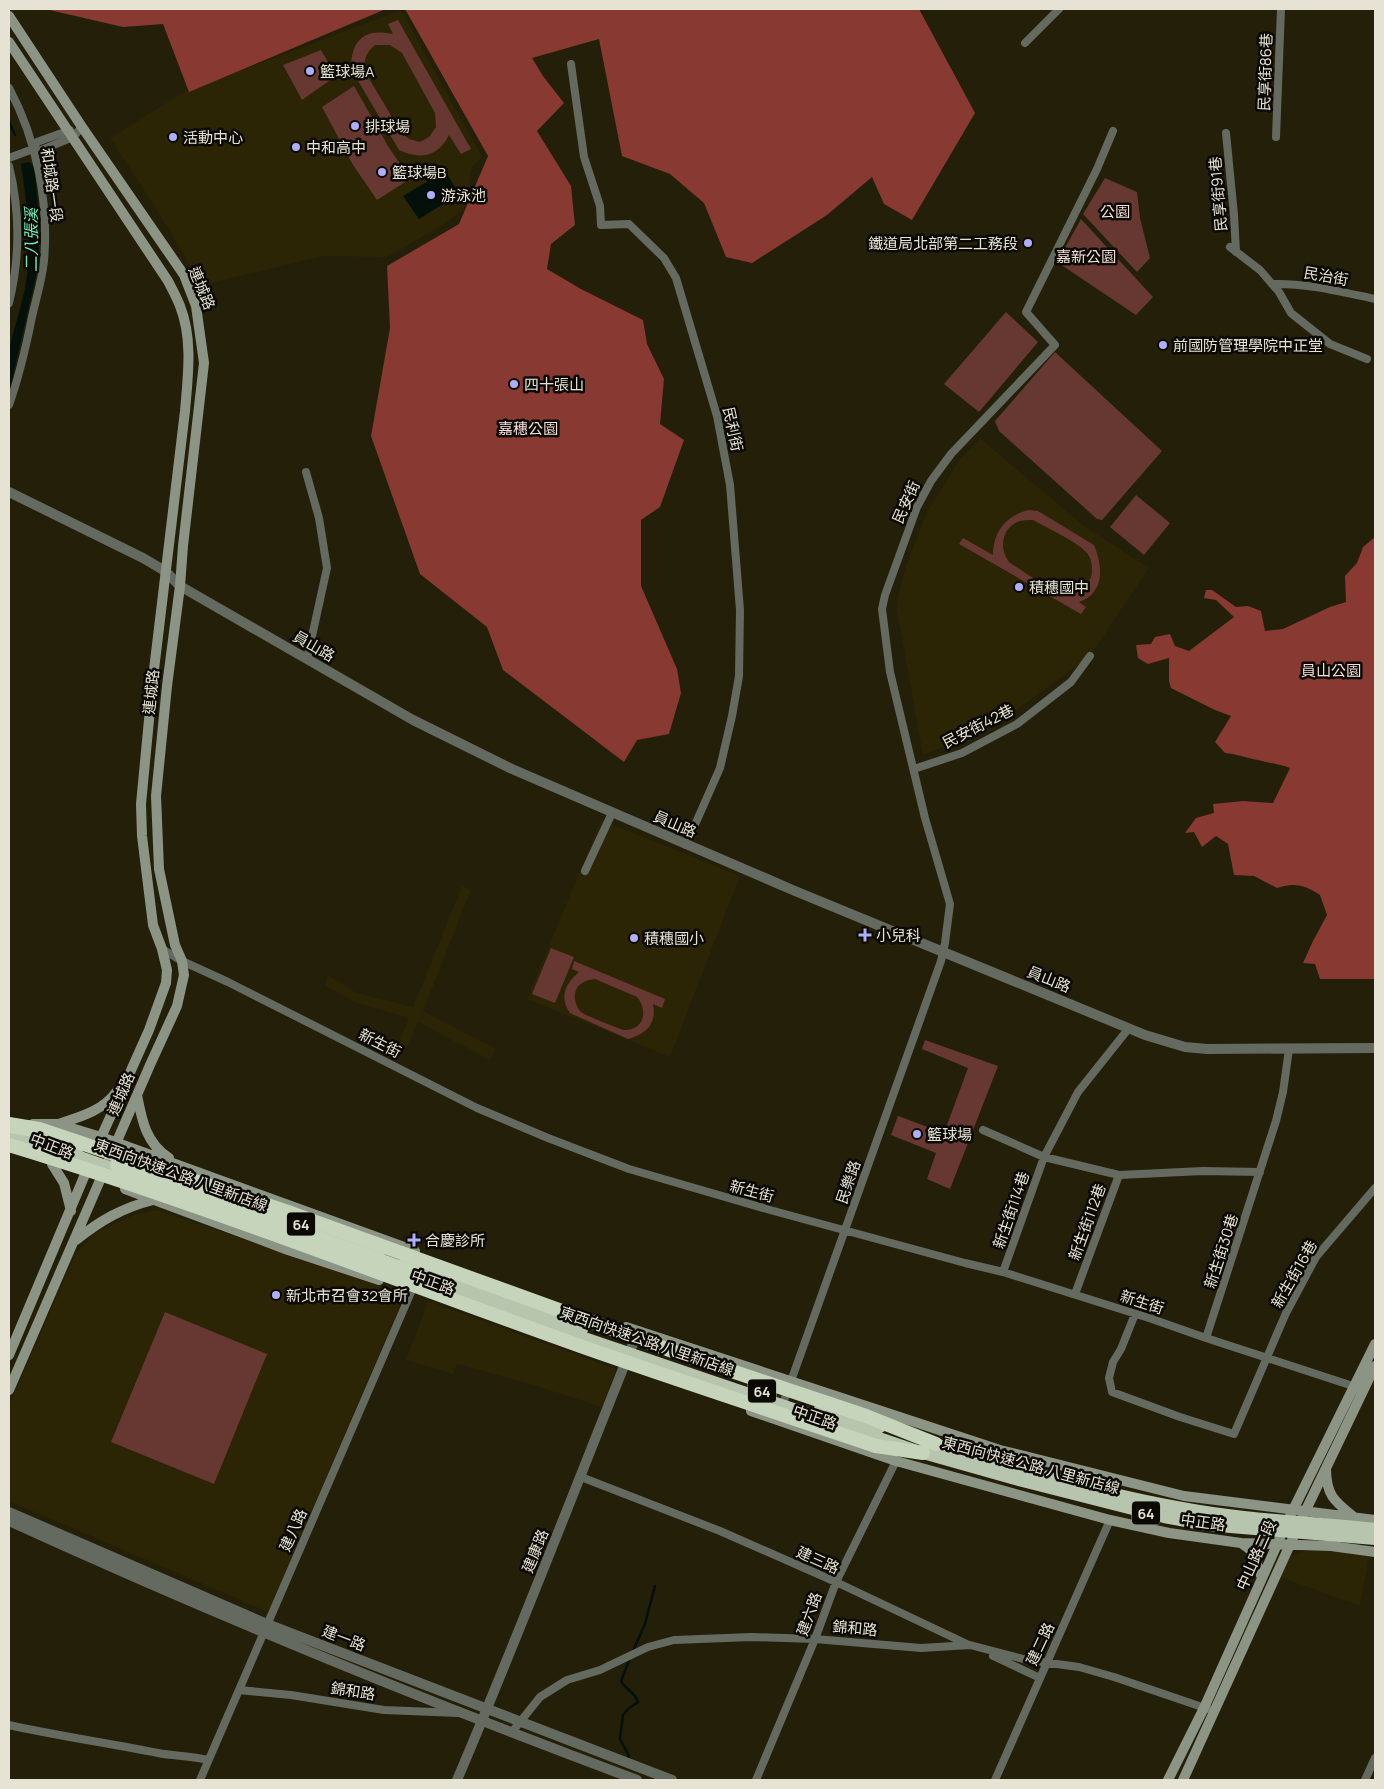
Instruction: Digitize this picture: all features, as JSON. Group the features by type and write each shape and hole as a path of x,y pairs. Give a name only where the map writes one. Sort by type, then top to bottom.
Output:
{"highway":[{"path":"9,1122 39,1129 291,1213 675,1352 866,1416 936,1444"},
{"path":"9,1131 66,1145 630,1350"},
{"name":"東西向快速公路 八里新店線","path":"9,1131 45,1136 88,1148 671,1360 800,1403 1048,1477 1181,1508 1225,1515 1375,1529"},
{"name":"東西向快速公路 八里新店線","path":"9,1138 49,1146 84,1157 587,1339 923,1453 1066,1493 1164,1517 1254,1530 1375,1539"},
{"path":"12,1147 81,1167 583,1347 876,1446 923,1453"}],"main road":[{"name":"連城路","path":"9,16 82,127 184,275 196,306 204,362 156,796 159,869 184,976 177,1006 9,1390"},
{"name":"連城路","path":"9,42 160,266 181,308 187,338 189,372 165,571 141,804 142,836 153,925 167,970 166,983 149,1030 96,1149 9,1355"},
{"path":"58,1124 88,1114 101,1107 112,1098 127,1078"},
{"path":"137,1094 142,1121 150,1140 160,1152 182,1167"},
{"name":"中正路","path":"9,1122 58,1124 101,1138 638,1331 1000,1450 1184,1496 1375,1520"},
{"path":"12,1147 64,1158 87,1170"},
{"name":"中正路","path":"12,1147 52,1164 87,1170 102,1175 153,1200 288,1250 412,1290 623,1368 896,1460 1110,1520 1169,1533 1241,1543 1331,1546 1375,1552"},
{"path":"111,1154 128,1159 148,1154"},
{"path":"52,1164 64,1183 71,1211"},
{"path":"74,1242 105,1218 134,1205 153,1200"},
{"name":"中山路二段","path":"1182,1780 1326,1465 1375,1344"},
{"path":"630,1350 927,1448 1066,1488 1178,1514 1223,1521 1298,1527 1338,1516"},
{"name":"中山路二段","path":"1168,1780 1204,1708 1292,1510 1358,1388 1375,1366"},
{"path":"1326,1465 1326,1484 1331,1495 1340,1506 1355,1518"},
{"path":"1298,1527 1331,1546"},
{"path":"1241,1543 1252,1551 1262,1578"}],"street":[{"path":"1026,43 1059,9"},
{"name":"民享街86巷","path":"1276,136 1281,9"},
{"name":"民利街","path":"571,64 584,157 600,206 601,224 629,224 664,258 676,278 717,416 730,485 740,610 739,676 720,768 686,845"},
{"name":"和城路一段","path":"9,88 26,125 33,149 43,199 45,234 44,263 26,349 9,405"},
{"path":"9,158 33,149 37,142 70,134 82,127"},
{"name":"民安街","path":"944,952 950,904 925,818 890,672 882,609 885,595 917,507 931,481 951,454 1055,345 1026,312 1097,169 1113,131"},
{"name":"民享街91巷","path":"1226,133 1234,215 1233,249 1260,270 1272,284"},
{"path":"9,166 14,187 18,238 9,303"},
{"path":"1272,284 1291,313 1330,344 1367,359"},
{"name":"民治街","path":"1272,284 1321,288 1375,300"},
{"path":"306,472 320,518 327,568 308,659"},
{"name":"員山路","path":"9,492 51,514 119,545 165,571 180,586 413,720 472,750 686,845 1129,1028 1165,1042 1185,1047 1375,1048"},
{"name":"民安街42巷","path":"914,769 962,753 1017,724 1071,682 1090,656"},
{"path":"585,871 612,813"},
{"name":"新生街","path":"162,949 182,961 228,982 443,1092 548,1138 629,1169 669,1182 1003,1272 1358,1388"},
{"name":"民樂路","path":"776,1420 846,1230 944,952"},
{"name":"新生街114巷","path":"1003,1272 1044,1157 1078,1092 1129,1028"},
{"name":"新生街30巷","path":"1206,1338 1260,1172 1283,1092 1289,1049"},
{"name":"新生街112巷","path":"983,1130 1044,1157 1119,1175 1075,1294"},
{"path":"96,1149 111,1154"},
{"path":"1119,1175 1203,1171 1260,1172"},
{"name":"新生街16巷","path":"1135,1314 1121,1349 1113,1362 1109,1378 1112,1392 1171,1414 1234,1434 1286,1313 1316,1257 1375,1188"},
{"name":"建八路","path":"200,1780 412,1290"},
{"name":"建康路","path":"456,1780 487,1710 638,1331"},
{"name":"建六路","path":"756,1780 816,1639 836,1582 896,1460"},
{"name":"建三路","path":"581,1477 720,1532 836,1582 1040,1678"},
{"name":"建一路","path":"9,1512 265,1629 520,1722 672,1780"},
{"name":"建二路","path":"995,1780 1110,1520"},
{"name":"建一路","path":"9,1522 482,1721 629,1777"},
{"name":"錦和路","path":"512,1732 540,1697 560,1684 600,1670 648,1646 674,1640 752,1637 816,1639 921,1648 970,1645 1002,1654 1079,1667 1215,1711"},
{"name":"錦和路","path":"239,1690 292,1695 384,1710 463,1713"},
{"path":"9,1725 84,1740 208,1760"},
{"path":"1369,1778 1375,1758"}],"shaded area":[{"name":"中和高中","path":"401,10 482,157 472,167 464,208 446,223 387,257 324,256 202,285 155,207 110,138 184,92"},
{"name":"積穗國中","path":"981,439 1084,526 1149,568 1090,656 996,725 923,755 896,605 905,569 927,512 958,462"},
{"name":"積穗國小","path":"601,820 740,876 670,1057 527,999"},
{"path":"462,886 471,890 423,1011 496,1049 490,1060 418,1022 407,1048 398,1044 409,1018 354,1002 325,985 328,975 357,993 413,1007"},
{"path":"157,1210 405,1294 268,1612 9,1501 9,1405 75,1255 95,1233 131,1216"},
{"path":"428,1301 616,1369 602,1407 530,1384 457,1364 453,1374 406,1360"},
{"path":"1316,1548 1369,1557 1360,1606 1279,1577 1291,1556"}],"green space":[{"path":"45,9 386,9 189,92 163,24 123,27"},
{"name":"嘉穗公園","path":"405,9 919,9 975,113 912,220 884,204 872,177 827,215 752,263 726,257 704,203 670,174 622,156 599,39 532,58 564,103 537,131 571,186 575,225 551,244 547,269 581,289 643,320 647,344 664,379 660,424 684,440 660,507 641,520 641,586 677,669 681,693 669,734 637,740 624,762 503,670 487,627 420,574 371,436 390,328 387,266 459,224 488,156"},
{"path":"398,20 471,149 461,154 449,135 439,148 428,154 414,155 399,150 351,69 357,43 367,35 375,33 393,34 388,24","holes":["375,45 390,45 402,53 435,113 436,127 429,137 420,142 409,139 401,132 365,72 366,57 372,48"]},
{"name":"籃球場A","path":"321,50 336,76 302,100 283,65"},
{"name":"排球場","path":"354,86 388,146 410,179 377,200 353,165 322,107"},
{"name":"公園","path":"1105,178 1137,192 1140,218 1150,258 1137,272 1083,214"},
{"name":"嘉新公園","path":"1081,219 1153,297 1136,315 1057,262"},
{"path":"1006,312 1038,342 979,412 944,384"},
{"path":"1055,352 1162,451 1102,520 1097,519 999,431 995,421"},
{"path":"1136,495 1170,523 1144,555 1110,527"},
{"path":"1029,510 1038,511 1094,545 1099,561 1100,578 1094,592 1079,602 1086,607 1081,614 959,544 963,538 993,555 998,532 1008,520 1021,512","holes":["1033,520 1075,543 1088,554 1092,564 1092,574 1085,588 1076,592 1065,592 1053,588 1010,563 1006,558 1003,541 1008,530 1017,522"]},
{"name":"員山公園","path":"1375,537 1375,979 1320,979 1315,964 1303,963 1327,915 1320,895 1300,886 1289,885 1277,888 1254,876 1234,875 1228,844 1216,836 1202,847 1194,832 1185,833 1196,818 1214,813 1213,804 1243,801 1273,803 1290,768 1225,753 1215,742 1231,716 1171,688 1169,681 1169,658 1148,664 1138,658 1136,645 1151,644 1155,637 1170,634 1175,646 1189,651 1234,617 1216,600 1204,598 1206,590 1212,590 1236,607 1248,606 1261,611 1265,631 1283,629 1330,607 1346,602 1345,576 1357,563 1363,547"},
{"path":"551,948 574,957 555,1003 532,994"},
{"path":"574,961 665,999 662,1008 653,1004 652,1023 645,1031 628,1039 570,1013 565,1002 565,991 570,981 579,972 572,969","holes":["595,979 637,997 643,1008 642,1018 636,1027 624,1030 581,1012 576,1004 575,996 579,985"]},
{"path":"925,1040 998,1066 950,1189 927,1179 936,1153 891,1135 898,1116 944,1133 968,1068 922,1049"},
{"path":"165,1312 267,1354 214,1484 111,1442"}],"water":[{"name":"二八張溪","path":"29,162 34,166 39,215 39,263 9,393 8,355 28,268 28,224 21,164"},
{"name":"游泳池","path":"445,171 459,194 419,219 403,196"}],"waterway":[{"path":"9,122 15,135"},
{"path":"632,1653 645,1624 655,1586"},
{"path":"628,1761 629,1756 620,1739 623,1715 638,1702 621,1681 630,1658"}],"place":[{"name":"籃球場A","path":"310,71"},
{"name":"排球場","path":"355,126"},
{"name":"活動中心","path":"173,137"},
{"name":"中和高中","path":"296,147"},
{"name":"籃球場B","path":"382,172"},
{"name":"游泳池","path":"431,195"},
{"name":"鐵道局北部第二工務段","path":"1028,243"},
{"name":"前國防管理學院中正堂","path":"1163,345"},
{"name":"四十張山","path":"514,384"},
{"name":"積穗國中","path":"1019,587"},
{"name":"小兒科","path":"865,935"},
{"name":"積穗國小","path":"634,938"},
{"name":"籃球場","path":"917,1134"},
{"name":"合慶診所","path":"414,1240"},
{"name":"新北市召會32會所","path":"276,1295"}]}
